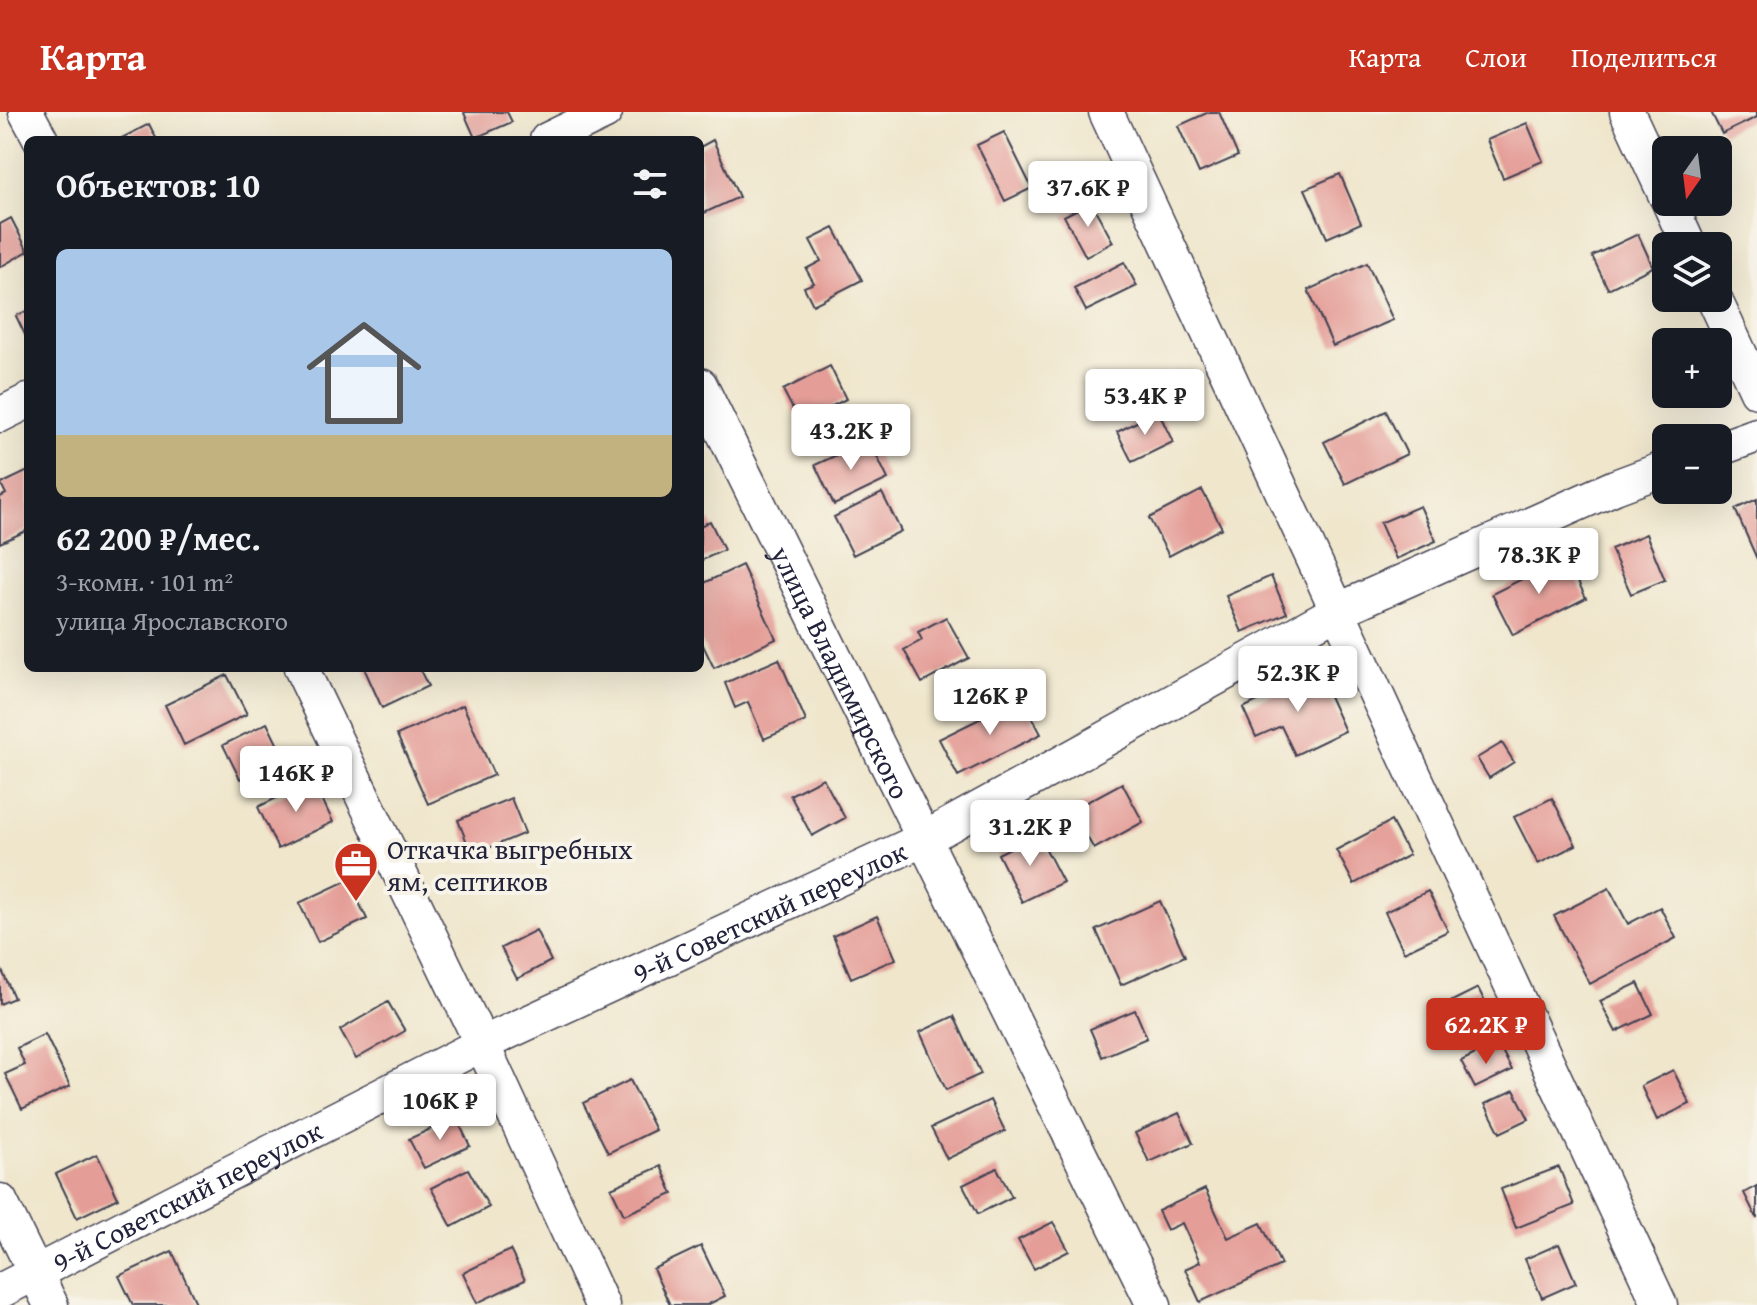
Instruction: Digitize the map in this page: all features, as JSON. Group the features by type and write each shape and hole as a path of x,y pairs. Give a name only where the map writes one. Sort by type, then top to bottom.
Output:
{"street":[{"path":"26,112 39,136"},
{"path":"566,130 605,112"},
{"path":"1106,112 1660,1305"},
{"path":"1627,112 1652,166"},
{"path":"1720,312 1757,391"},
{"name":"улица Владимирского","path":"704,393 1154,1305"},
{"path":"0,415 24,403"},
{"path":"1732,444 1757,435"},
{"name":"9-й Советский переулок","path":"0,1291 482,1044 924,839 1339,610 1652,473"},
{"path":"303,672 482,1044 602,1305"},
{"path":"0,1201 51,1305"}],"building":[{"path":"507,112 512,122 474,136 464,113"},
{"path":"1209,112 1219,112 1238,156 1199,173 1178,126"},
{"path":"1711,112 1757,112 1757,117 1722,134"},
{"path":"1527,123 1543,161 1503,178 1487,140"},
{"path":"149,124 155,136 126,136"},
{"path":"1004,132 1032,188 1005,201 977,145"},
{"path":"713,140 739,197 704,213 704,145"},
{"path":"1340,174 1361,223 1327,238 1305,189"},
{"path":"1091,202 1113,242 1086,257 1064,216"},
{"path":"11,218 24,243 24,253 0,267 0,224"},
{"path":"834,228 862,280 813,305 804,287 814,283 806,269 821,261 810,240"},
{"path":"1638,234 1652,267 1608,289 1592,256"},
{"path":"1124,262 1137,286 1086,311 1074,288"},
{"path":"1367,263 1393,320 1333,346 1308,290"},
{"path":"24,312 24,333 16,316"},
{"path":"830,366 846,399 800,423 783,390"},
{"path":"1158,411 1173,442 1132,462 1117,432"},
{"path":"1386,411 1407,454 1345,484 1324,442"},
{"path":"869,440 888,479 834,505 815,465"},
{"path":"24,473 24,532 0,543 0,497 6,494 1,484"},
{"path":"1202,490 1222,528 1169,556 1149,518"},
{"path":"882,493 901,531 853,555 834,517"},
{"path":"1757,499 1757,559 1735,509"},
{"path":"1420,506 1436,541 1396,559 1380,523"},
{"path":"710,521 724,550 704,559 704,524"},
{"path":"1646,534 1665,580 1631,594 1611,549"},
{"path":"1566,557 1586,598 1513,635 1492,594"},
{"path":"742,565 776,639 714,668 704,647 704,583"},
{"path":"1271,576 1287,613 1242,632 1226,596"},
{"path":"946,617 969,658 922,683 904,650 922,640 918,632"},
{"path":"779,659 806,721 764,739 748,702 735,708 725,683"},
{"path":"366,672 421,672 428,686 382,708"},
{"path":"1318,672 1345,731 1295,755 1281,726 1256,737 1243,708"},
{"path":"227,675 247,714 184,745 165,705"},
{"path":"1022,698 1041,734 958,776 939,739"},
{"path":"463,705 494,775 428,804 397,735"},
{"path":"267,723 284,758 240,779 223,745"},
{"path":"1502,743 1514,762 1489,778 1477,758"},
{"path":"823,778 845,818 812,836 790,795"},
{"path":"313,780 333,822 278,849 258,807"},
{"path":"1122,783 1143,822 1094,849 1072,810"},
{"path":"511,798 525,833 472,855 458,820"},
{"path":"1552,798 1576,845 1538,864 1514,817"},
{"path":"1391,821 1409,855 1354,884 1336,850"},
{"path":"1038,834 1063,882 1022,902 998,854"},
{"path":"348,880 367,919 318,942 299,903"},
{"path":"1609,888 1628,924 1660,907 1676,938 1590,984 1554,916"},
{"path":"1428,891 1448,931 1404,952 1385,912"},
{"path":"1160,901 1185,956 1121,985 1096,930"},
{"path":"877,916 896,959 851,978 833,936"},
{"path":"536,930 551,961 517,979 501,948"},
{"path":"0,966 14,998 0,1004"},
{"path":"1638,983 1653,1014 1616,1032 1600,1001"},
{"path":"1478,988 1494,1020 1452,1041 1436,1009"},
{"path":"388,1002 405,1031 356,1059 340,1030"},
{"path":"1135,1010 1147,1038 1102,1057 1090,1029"},
{"path":"954,1016 981,1074 946,1090 920,1032"},
{"path":"45,1034 70,1086 22,1109 5,1074 25,1065 17,1048"},
{"path":"1498,1043 1512,1070 1475,1088 1461,1061"},
{"path":"1673,1070 1690,1104 1657,1120 1641,1086"},
{"path":"630,1080 655,1130 608,1153 583,1103"},
{"path":"1514,1090 1529,1119 1500,1133 1485,1104"},
{"path":"990,1100 1005,1131 947,1159 931,1128"},
{"path":"1179,1113 1193,1143 1149,1162 1135,1133"},
{"path":"456,1117 470,1146 424,1168 409,1139"},
{"path":"97,1154 118,1198 77,1218 56,1174"},
{"path":"661,1166 673,1194 624,1215 611,1188"},
{"path":"1559,1167 1574,1205 1516,1228 1501,1189"},
{"path":"997,1168 1012,1197 978,1214 963,1185"},
{"path":"468,1169 489,1207 452,1227 431,1188"},
{"path":"1757,1186 1757,1219 1744,1193"},
{"path":"1205,1189 1228,1238 1261,1223 1281,1265 1200,1302 1185,1269 1200,1262 1182,1223 1167,1230 1158,1211"},
{"path":"1053,1222 1069,1251 1034,1269 1018,1240"},
{"path":"1559,1244 1576,1283 1542,1298 1525,1259"},
{"path":"701,1246 725,1296 707,1305 670,1305 653,1269"},
{"path":"510,1250 525,1280 477,1303 463,1273"},
{"path":"172,1251 197,1305 133,1305 119,1276"}],"place":[{"name":"Откачка выгребных ям, септиков","path":"356,903"}]}
